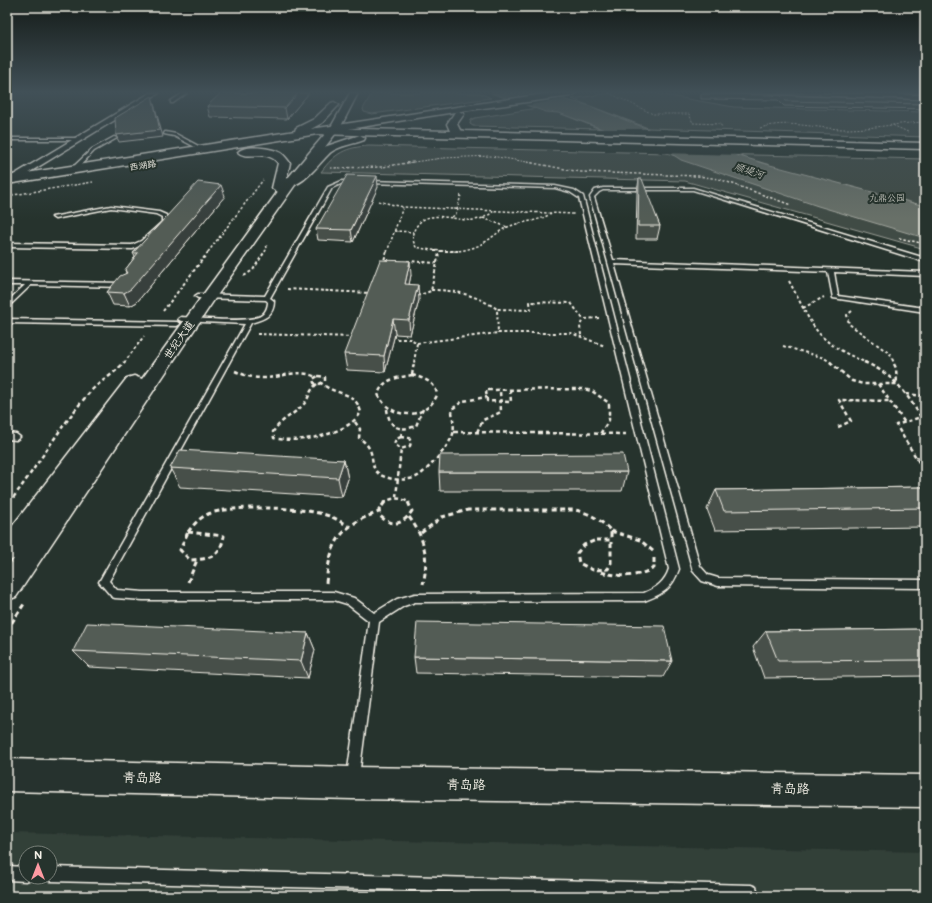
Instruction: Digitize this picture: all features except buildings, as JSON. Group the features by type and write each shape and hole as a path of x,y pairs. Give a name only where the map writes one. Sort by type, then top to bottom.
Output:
{"main road":[{"path":"175,157 202,149 272,135"},
{"name":"西湖路","path":"9,182 317,135"},
{"path":"284,185 311,168 328,149 356,135"},
{"path":"360,135 628,144 711,143 925,146"},
{"path":"471,135 618,138 925,152"},
{"path":"175,157 245,152 274,154 281,158 284,163 284,185"},
{"name":"西湖路","path":"9,182 74,169 175,157"}],"street":[{"path":"9,182 84,135"},
{"name":"世纪大道","path":"7,551 204,296 284,185 323,135"},
{"name":"世纪大道","path":"7,589 184,321"},
{"name":"青岛路","path":"7,775 352,783 925,791"}],"lane":[{"path":"175,135 202,149"},
{"path":"74,169 93,150 115,138"},
{"path":"7,139 78,139"},
{"path":"267,298 330,187 342,182 555,187 572,191 581,197 674,569 671,580 658,592 644,597 419,598 401,602 374,619"},
{"path":"925,260 693,189 603,189 597,191 592,196 696,568 705,578 718,582 925,584"},
{"path":"7,245 133,247 143,242 165,222 164,216 157,213 111,207 55,217"},
{"path":"611,262 925,274"},
{"path":"831,270 835,297 925,310"},
{"path":"7,283 128,285"},
{"path":"7,305 29,284"},
{"path":"7,322 249,322 264,317 271,307 271,301 267,298 204,296"},
{"path":"249,322 104,582 115,594 183,596 334,596 350,600 374,619"},
{"path":"7,436 16,437"},
{"path":"352,783 374,619"},
{"path":"7,873 18,874"},
{"path":"58,874 751,892 752,896"}],"path":[{"path":"378,201 403,208 586,214"},
{"path":"392,260 384,260 403,208"},
{"path":"451,217 456,214 458,209"},
{"path":"494,211 483,218 472,220 451,217 426,218 415,226 412,232 412,238 416,247 439,252 474,247 486,242 491,236 508,227 526,220 544,218 551,213"},
{"path":"483,218 508,227"},
{"path":"394,231 412,232"},
{"path":"431,290 439,252"},
{"path":"407,261 437,262"},
{"path":"781,268 803,308 823,339 839,351 881,370 906,394 921,417 906,424 896,425 925,472"},
{"path":"272,288 371,293"},
{"path":"416,296 431,290 462,291 477,296 496,309 531,310 530,302 571,302 583,319"},
{"path":"803,308 823,297 835,297"},
{"path":"863,301 847,315 849,324 890,354 896,368 897,384"},
{"path":"496,309 498,333"},
{"path":"583,319 611,318"},
{"path":"581,336 580,326 583,319"},
{"path":"243,333 358,337"},
{"path":"388,338 411,339 417,342 498,333 571,333 620,354"},
{"path":"412,375 417,342"},
{"path":"783,346 824,358 837,366 852,380 863,384 897,384"},
{"path":"224,366 257,379 290,373 312,374 316,377 325,377 325,382 321,383 317,384 310,388 308,399 302,406 277,424 273,432 274,438 285,440 303,439 343,430 355,422 360,414 360,405 357,401 348,395 331,391 321,383"},
{"path":"412,375 428,380 433,384 436,390 436,396 433,402 423,409 409,413 399,413 387,408 379,400 378,394 380,388 393,378 412,375"},
{"path":"316,377 313,382 317,384"},
{"path":"878,384 906,424"},
{"path":"510,390 511,402 487,402 486,390 583,389 592,391 609,403 611,412 609,422 600,434"},
{"path":"477,432 483,418 501,412 500,390"},
{"path":"906,394 925,396"},
{"path":"355,422 360,429 359,438 369,446 372,453 372,463 376,472 387,477 412,478 418,475 446,446 454,432 452,409 462,400 487,397"},
{"path":"838,426 851,421 839,400 890,402"},
{"path":"387,408 388,419 391,425 402,430 416,426 423,409"},
{"path":"401,437 402,430"},
{"path":"454,432 640,434"},
{"path":"401,437 409,438 411,442 408,447 401,449 394,446 394,442 401,437"},
{"path":"7,506 28,479 53,440"},
{"path":"396,497 401,449"},
{"path":"916,457 925,459"},
{"path":"396,497 402,498 410,503 412,511 409,517 402,522 391,523 382,519 379,512 380,507 386,500 396,497"},
{"path":"188,532 204,534 216,533 224,536 223,545 217,554 208,559 197,560 190,560 180,550 188,532 199,519 227,508 307,511 324,514 348,526"},
{"path":"421,533 442,517 468,510 575,510 589,513 600,519 611,530 636,537 649,545 654,552 654,568 640,576 629,578 588,569 580,563 577,553 582,545 595,540 611,540"},
{"path":"326,596 327,569 330,553 341,533 356,519 379,512"},
{"path":"409,517 421,533 427,565 419,598"},
{"path":"600,572 608,569 611,563 611,530"},
{"path":"183,596 197,560"}],"shaded area":[{"path":"7,833 925,852 925,896 7,896"}],"green space":[{"path":"868,135 925,135 925,137"},
{"name":"九鼎公园","path":"369,146 925,159 925,249 685,181 321,172 331,160 342,152 354,148"}],"water":[{"name":"顺堤河","path":"619,135 669,135 770,165 925,206 925,238 818,206 681,160 675,156"}],"pier":[{"path":"611,135 676,135 742,155 660,153"}]}
